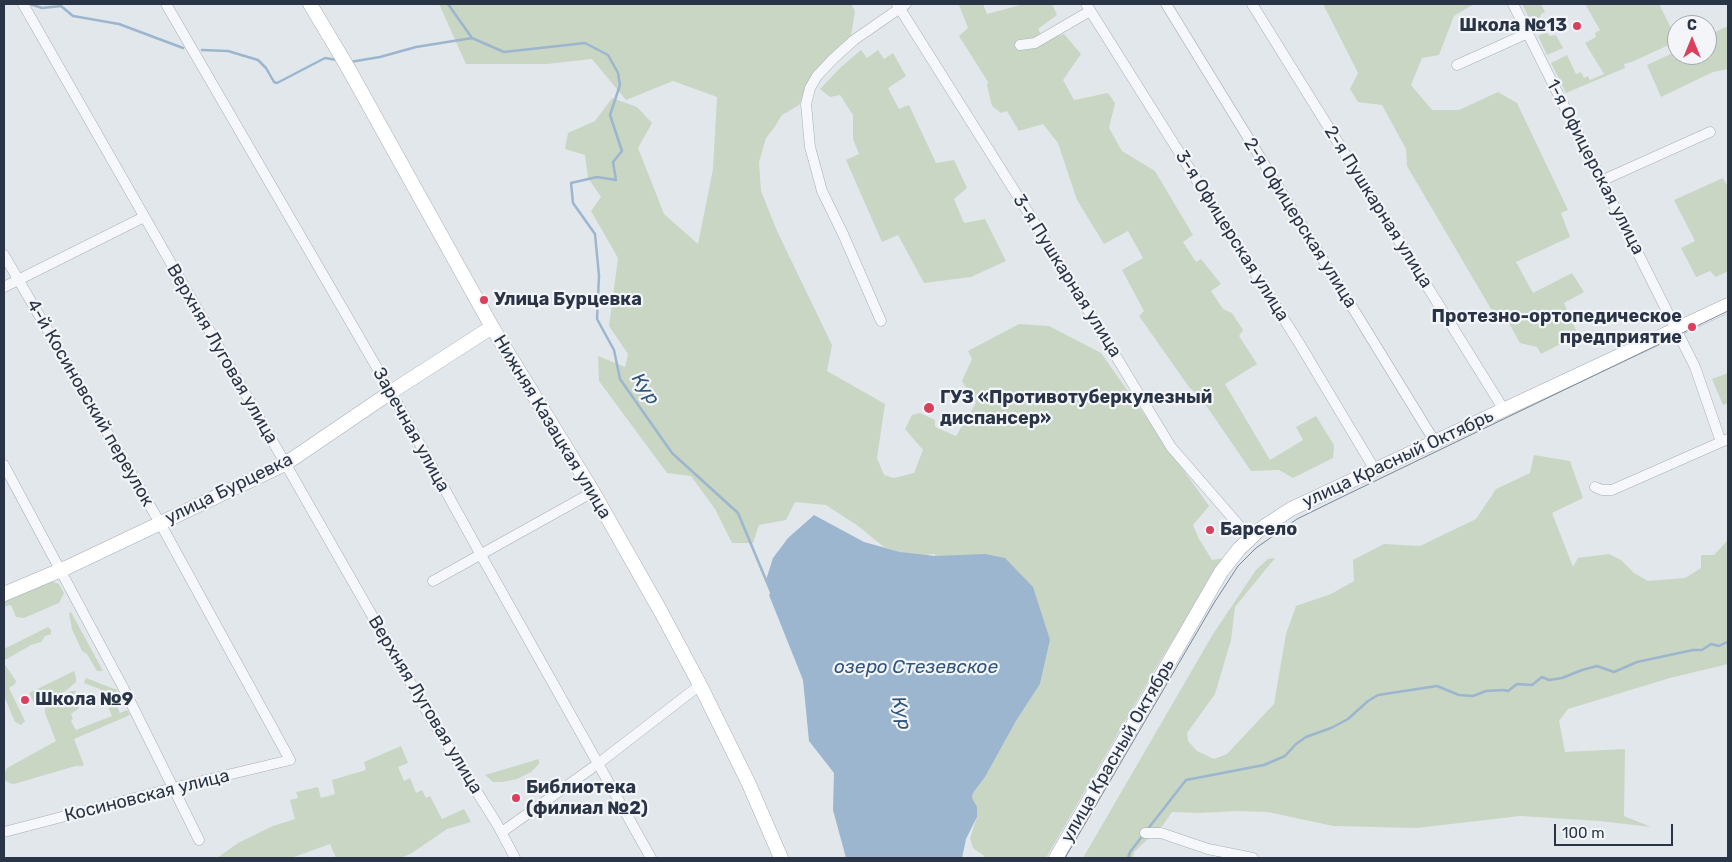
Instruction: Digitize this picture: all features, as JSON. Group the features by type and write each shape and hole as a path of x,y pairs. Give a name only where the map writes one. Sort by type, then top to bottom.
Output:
{"street":[{"name":"Верхняя Луговая улица","path":"23,4 430,717 502,832 515,858"},
{"name":"Заречная улица","path":"166,4 391,392 651,858"},
{"name":"Нижняя Казацкая улица","path":"310,4 492,328 593,492 662,612 749,784 781,858"},
{"name":"2-я Офицерская улица","path":"1166,4 1435,442"},
{"name":"2-я Пушкарная улица","path":"1252,4 1504,410"},
{"name":"1-я Офицерская улица","path":"1513,4 1695,367 1725,440"},
{"path":"880,321 843,234 822,191 810,146 806,104 810,88 833,58 901,5"},
{"name":"3-я Пушкарная улица","path":"901,5 1171,446 1250,538"},
{"path":"1020,44 1035,43 1088,7"},
{"name":"3-я Офицерская улица","path":"1088,7 1375,470"},
{"path":"1457,65 1528,33"},
{"path":"1601,181 1710,132"},
{"path":"4,287 144,217"},
{"name":"4-й Косиновский переулок","path":"4,255 160,523 290,760"},
{"name":"улица Красный Октябрь","path":"1056,858 1213,585 1229,561 1259,530 1281,514 1728,306"},
{"name":"улица Бурцевка","path":"4,594 61,570 285,464 391,392 492,328"},
{"path":"1595,487 1602,490 1612,490 1725,440"},
{"path":"4,465 125,691 199,840"},
{"path":"433,582 593,492"},
{"path":"502,832 599,764 700,684"},
{"name":"Косиновская улица","path":"4,832 290,760"},
{"path":"1144,833 1161,833 1208,849 1253,858"}],"green space":[{"path":"439,4 851,4 855,11 850,42 807,89 799,105 782,115 766,138 759,162 761,191 777,231 832,345 827,371 885,404 877,458 884,475 894,478 914,473 923,450 905,429 912,415 920,413 935,420 935,427 956,436 976,403 962,381 972,359 968,351 1019,324 1049,326 1101,353 1209,506 1193,525 1212,560 1224,558 1157,666 1046,858 983,858 984,856 973,848 970,838 977,817 972,798 973,793 985,777 1016,721 1040,684 1050,640 935,556 935,554 913,556 884,547 858,526 826,505 795,502 786,520 759,525 753,543 732,543 715,509 691,476 667,473 599,381 598,356 625,367 628,354 609,326 618,258 591,211 601,197 588,178 585,155 565,149 568,133 595,121 612,98 637,107 652,123 638,148 664,214 698,244 713,169 717,97 673,81 626,100 592,59 547,64 466,64"},
{"path":"983,4 987,14 1024,4 1052,4 1057,15 1038,29 1044,40 1064,34 1081,54 1063,80 1074,100 1108,93 1115,103 1109,128 1122,151 1155,171 1193,235 1183,242 1196,262 1201,259 1221,284 1211,291 1223,309 1232,313 1243,330 1239,336 1257,364 1225,384 1270,460 1303,440 1296,427 1316,416 1334,445 1333,458 1293,478 1279,470 1251,471 1201,398 1189,387 1139,316 1144,311 1122,270 1143,258 1128,231 1104,244 1077,200 1058,143 1043,124 1019,131 1007,111 1001,113 992,106 987,86 988,82 959,36 968,28 959,5"},
{"path":"1323,4 1474,4 1454,16 1439,55 1422,58 1411,85 1432,110 1459,110 1498,92 1517,103 1568,210 1561,213 1570,237 1516,262 1533,293 1572,273 1584,292 1564,303 1578,335 1541,354 1537,347 1520,343 1505,316 1491,309 1407,166 1406,149 1382,105 1358,102 1350,89 1358,73"},
{"path":"1522,4 1541,4 1545,12 1540,17 1542,22 1533,26"},
{"path":"1585,4 1659,4 1667,20 1667,46 1624,64 1625,68 1566,93 1551,63 1567,55 1576,74 1581,72 1584,78 1588,76 1590,80 1604,74 1585,43 1596,37 1595,33 1600,30"},
{"path":"1728,26 1728,69 1713,72 1661,97 1647,65 1667,56 1667,65 1717,65 1717,31"},
{"path":"1546,32 1550,36 1556,35 1563,48 1547,55 1538,36"},
{"path":"861,50 867,58 878,50 884,59 893,53 906,76 888,88 899,109 909,105 936,163 954,160 967,188 954,199 964,223 985,219 1006,261 971,277 924,283 898,235 882,242 846,160 859,154 853,139 853,115 840,95 830,97 820,89"},
{"path":"1723,178 1728,187 1728,271 1716,277 1710,271 1696,277 1681,248 1695,241 1674,200"},
{"path":"1728,373 1728,403 1723,405 1712,379"},
{"path":"1534,455 1570,461 1583,498 1552,513 1573,567 1578,558 1609,554 1621,560 1634,573 1648,581 1685,578 1701,568 1701,555 1714,555 1728,540 1728,664 1670,678 1568,709 1559,721 1565,752 1625,749 1624,816 1651,827 1600,821 1520,816 1417,828 1333,826 1268,812 1172,812 1163,825 1134,852 1133,858 1083,858 1213,634 1256,570 1268,559 1275,558 1235,607 1231,640 1215,694 1187,733 1188,741 1197,751 1214,759 1227,754 1274,704 1286,634 1296,606 1331,594 1354,581 1353,560 1384,544 1420,546 1476,519 1496,489 1530,473"},
{"path":"51,581 59,584 64,593 59,603 24,618 16,617 10,605 4,607 4,600"},
{"path":"71,612 103,671 97,671 87,654 82,651 72,629 69,613"},
{"path":"48,627 51,630 51,634 45,636 41,642 4,659 4,649"},
{"path":"4,665 16,681 9,688 25,721 21,725 15,722 4,696"},
{"path":"74,671 76,682 67,690 36,707 29,693"},
{"path":"86,678 117,690 123,703 117,706 120,713 127,710 130,715 74,739 84,765 14,784 5,780 4,774 7,768 56,741 45,713 45,708 49,704 71,691 76,691 75,696 80,704 78,709 71,714 73,719 71,721 76,730 112,716 100,689 84,683"},
{"path":"401,746 408,763 398,767 404,781 410,778 416,793 422,790 426,798 430,796 442,819 464,809 471,822 447,829 412,853 401,858 336,858 330,844 291,858 217,858 238,843 273,826 295,819 290,800 298,798 296,792 318,787 321,798 335,794 332,780 366,770 364,762"},
{"path":"539,759 539,764 531,772 517,779 493,782 485,775"}],"water":[{"name":"озеро Стезевское","path":"814,515 864,542 900,552 935,556 985,554 1005,558 1033,587 1050,640 1040,684 1016,721 985,777 973,793 972,798 977,807 977,817 966,839 962,858 846,858 833,810 834,773 809,741 803,680 769,595 771,592 766,580 773,558 788,538"}],"waterway":[{"path":"30,4 42,8 61,6 73,16 119,24 183,48"},
{"name":"Кур","path":"448,4 472,38 504,52 585,43 608,55 618,73 620,85 610,115 622,151 613,162 616,180 597,177 571,183 573,203 595,234 599,276 597,319 614,350 620,379 672,453 738,513 771,592 774,594"},
{"path":"350,62 380,57 416,47 472,38"},
{"path":"202,50 228,51 258,60 266,68 274,82 277,83 325,58 337,60"},
{"path":"1147,830 1186,780 1264,765 1285,756 1296,744 1306,737 1331,728 1348,719 1368,701 1378,695 1437,686 1459,695 1473,696 1486,691 1508,691 1517,684 1532,685 1542,677 1549,680 1562,678 1597,666 1614,672 1637,662 1693,650 1702,650 1711,644 1719,646 1728,643"},
{"path":"1128,858 1130,852 1144,834"}],"tram line":[{"path":"1065,858 1214,603 1238,566 1256,548 1297,519 1728,311"}],"place":[{"name":"Школа №13","path":"1577,26"},
{"name":"Улица Бурцевка","path":"484,300"},
{"name":"Протезно-ортопедическое предприятие","path":"1692,327"},
{"name":"ГУЗ «Противотуберкулезный диспансер»","path":"929,408"},
{"name":"Барсело","path":"1210,530"},
{"name":"Школа №9","path":"25,700"},
{"name":"Библиотека (филиал №2)","path":"516,798"}]}
